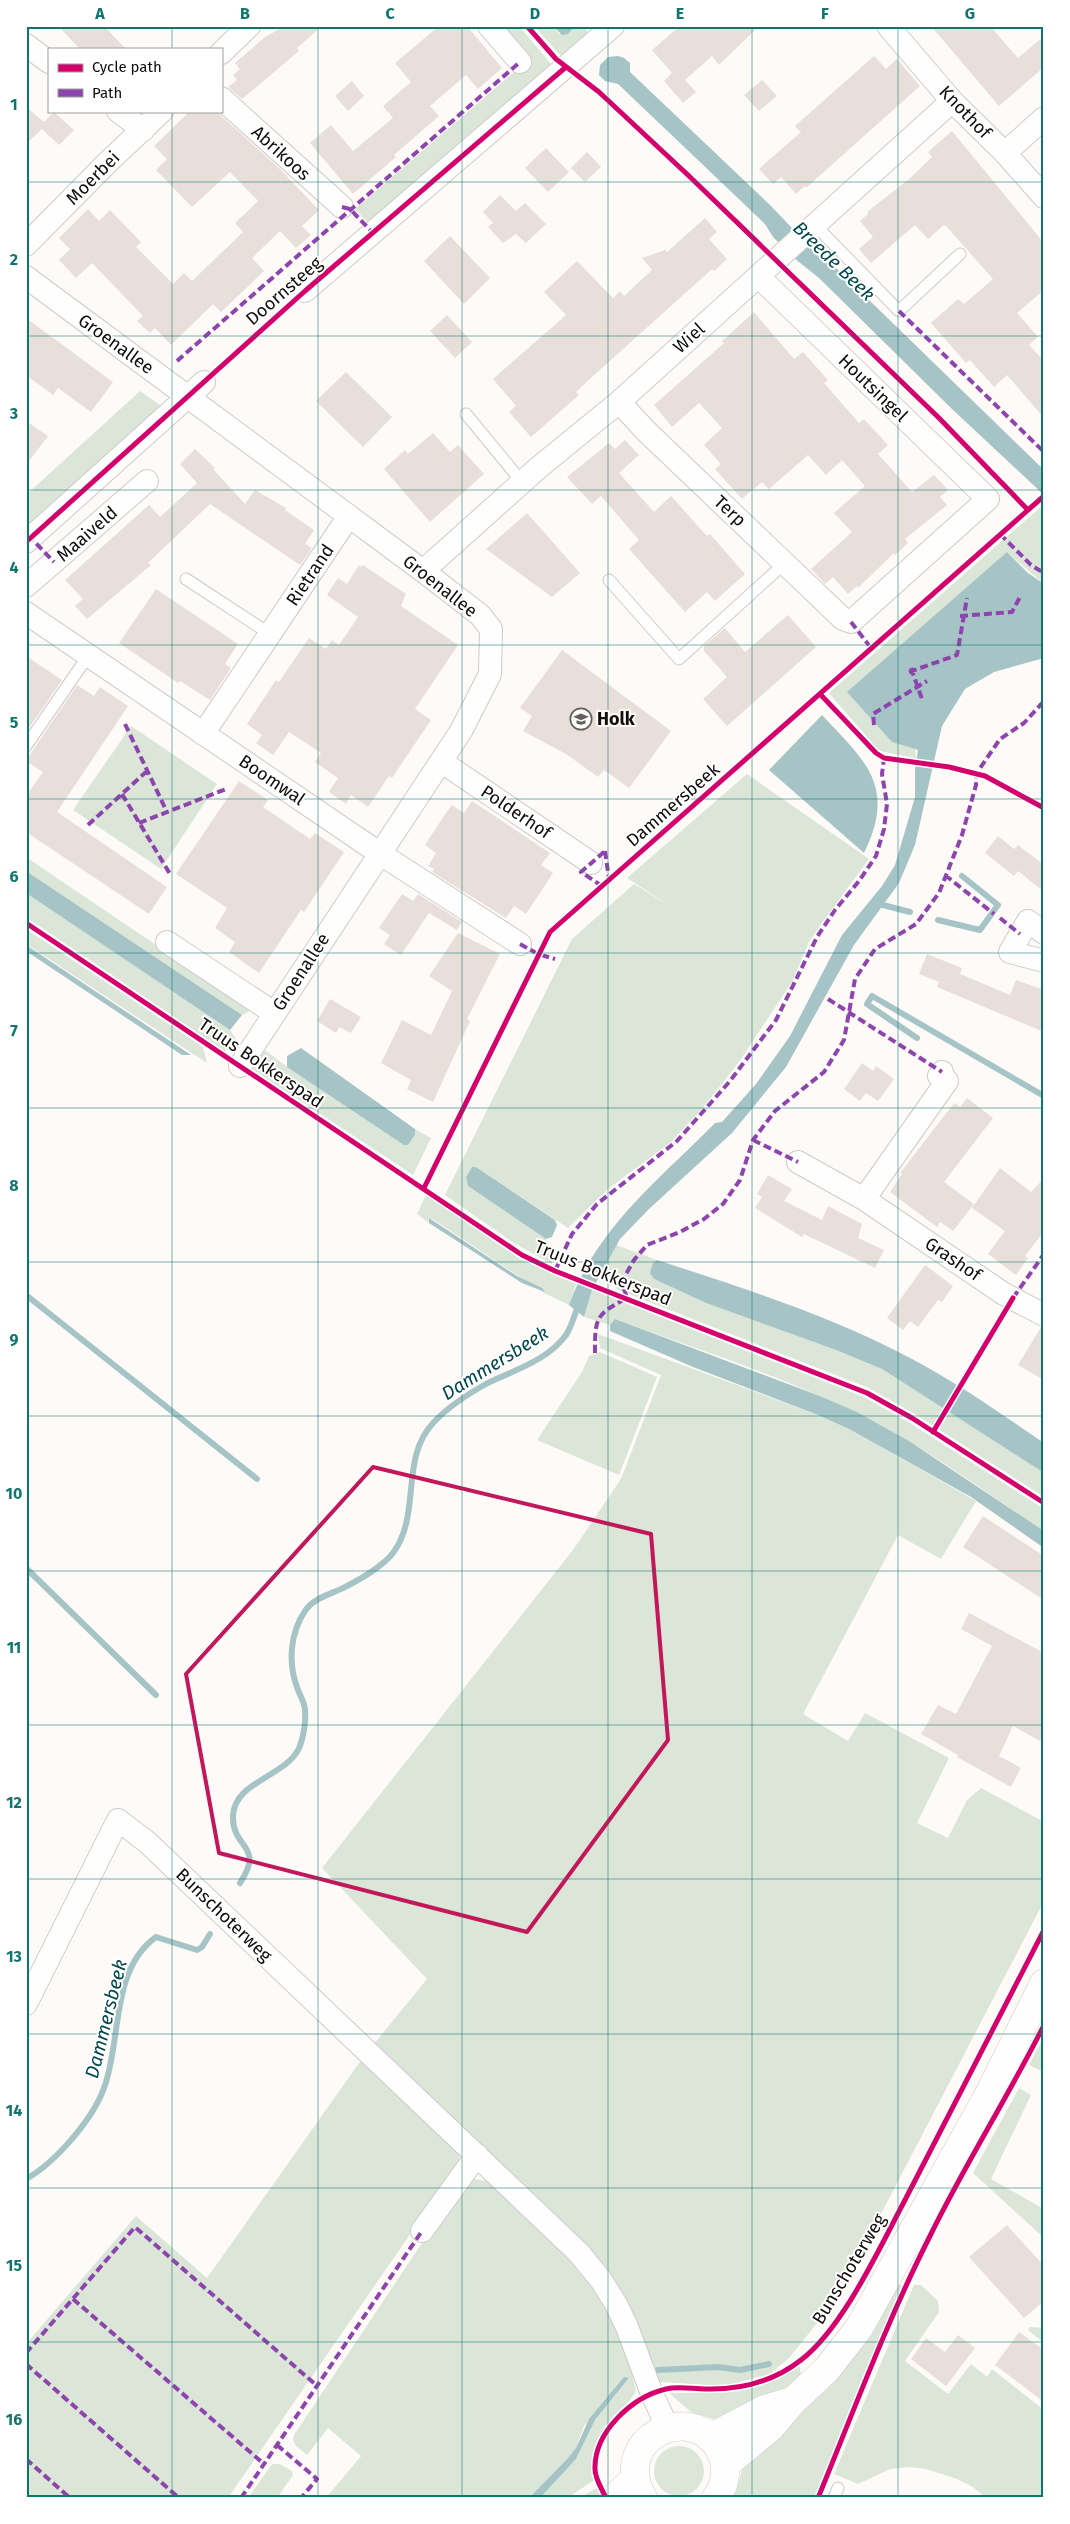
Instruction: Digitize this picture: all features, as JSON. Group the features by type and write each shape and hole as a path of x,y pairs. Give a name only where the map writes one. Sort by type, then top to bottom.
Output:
{"street":[{"path":"222,52 249,26"},
{"path":"489,26 520,62"},
{"name":"Doornsteeg","path":"304,291 613,26"},
{"name":"Knothof","path":"888,26 952,100 1005,153 1044,197"},
{"path":"26,45 48,61"},
{"name":"Abrikoos","path":"222,99 342,207"},
{"name":"Wiel","path":"422,572 522,482 618,402 952,100"},
{"path":"119,112 143,130"},
{"name":"Moerbei","path":"26,246 108,162 161,112"},
{"path":"1005,153 1044,118"},
{"name":"Houtsingel","path":"758,276 988,499 851,622 843,619"},
{"name":"Groenallee","path":"28,283 196,389 349,516 480,615 491,629 490,674 461,731 442,762 379,852 240,1066"},
{"path":"26,542 196,389"},
{"name":"Terp","path":"618,402 843,619"},
{"name":"Maaiveld","path":"26,586 147,482"},
{"name":"Rietrand","path":"203,734 349,516"},
{"name":"Boomwal","path":"26,613 379,852 520,944"},
{"name":"Polderhof","path":"442,762 591,863"},
{"path":"1044,933 1028,921 1010,952 1044,961"},
{"path":"167,942 274,1013"},
{"path":"864,1198 947,1082 939,1076 942,1072"},
{"name":"Grashof","path":"798,1162 864,1198 1004,1294 1044,1315"},
{"name":"Bunschoterweg","path":"26,2004 118,1820 154,1849 560,2232 601,2280 627,2327 652,2394 668,2428"},
{"name":"Bunschoterweg","path":"725,2465 771,2427 794,2400 827,2369 859,2328 989,2094 1044,1983"},
{"path":"422,2231 477,2155"},
{"name":"Bunschoterweg","path":"710,2438 765,2409 794,2400"},
{"path":"614,2498 639,2488 635,2466 638,2453 656,2433 668,2428 683,2426 698,2430 710,2438 722,2455 725,2465 725,2479 716,2498"}],"lane":[{"path":"809,231 899,311 960,254"},
{"path":"466,414 522,482"},
{"path":"609,580 679,659 785,563"},
{"path":"186,579 270,634"},
{"path":"26,746 88,656"}],"highlighted area":[{"path":"373,1467 651,1534 668,1740 527,1932 219,1853 186,1674"}],"shaded area":[{"path":"498,26 519,26 552,65 368,223 355,209 528,60"},
{"path":"534,26 553,26 559,34 568,34 574,26 582,26 592,36 566,57 559,54"},
{"path":"140,391 163,407 26,528 26,495"},
{"path":"1044,504 1044,584 1007,552 965,592 892,742 915,749 916,758 879,751 829,693"},
{"path":"131,726 217,784 161,869 73,810"},
{"path":"747,774 869,859 809,942 792,982 739,1062 701,1110 671,1142 608,1189 568,1228 476,1167 472,1167 466,1177 468,1186 546,1239 552,1264 512,1242 445,1195 572,939 634,884 672,907 627,878"},
{"path":"26,857 252,1010 242,1015 26,871"},
{"path":"26,893 230,1030 236,1039 225,1051 26,917"},
{"path":"26,929 203,1047 207,1063 26,944"},
{"path":"265,1050 287,1067 408,1145 415,1135 415,1129 431,1138 413,1175 252,1069"},
{"path":"426,1195 520,1259 576,1284 569,1305 544,1293 431,1218 428,1220 429,1223 417,1214"},
{"path":"616,1245 657,1260 653,1263 654,1279 706,1303 836,1350 882,1369 1044,1473 1044,1497 915,1414 869,1388 616,1289 617,1284 599,1277"},
{"path":"592,1290 864,1397 910,1423 1044,1509 1044,1531 928,1453 855,1412 767,1374 618,1320 615,1320 610,1325 584,1317"},
{"path":"598,1334 818,1415 849,1429 976,1501 941,1559 898,1535 803,1714 848,1741 865,1713 949,1758 917,1823 948,1838 967,1800 981,1788 1044,1822 1044,1901 869,2237 818,2322 789,2358 770,2374 725,2386 660,2382 656,2378 641,2332 374,2044 427,1979 322,1868 573,1550 621,1479 661,1375 600,1348"},
{"path":"600,1352 657,1377 619,1475 537,1440 582,1372 589,1356"},
{"path":"1044,2036 1044,2070 1043,2072 1029,2065"},
{"path":"362,2059 460,2154 458,2165 228,2498 26,2498 26,2344 136,2216 207,2278"},
{"path":"1019,2088 1031,2095 991,2179 1044,2209 1044,2238 973,2173"},
{"path":"475,2179 487,2181 560,2250 581,2273 615,2325 627,2356 636,2391 603,2432 595,2450 592,2470 593,2481 567,2498 540,2498 576,2459 595,2420 629,2378 626,2377 584,2426 576,2448 568,2458 529,2498 326,2498 361,2456 328,2428 307,2455 296,2446 293,2440 294,2435 458,2189 468,2181"},
{"path":"899,2284 902,2286 814,2498 733,2498 743,2468 794,2418 826,2390 844,2370 866,2341"},
{"path":"914,2285 921,2285 938,2301 939,2312 905,2361 948,2394 971,2364 987,2377 992,2369 1044,2410 1044,2498 987,2498 971,2486 957,2479 926,2469 909,2467 890,2469 858,2484 834,2474"},
{"path":"1030,2327 1044,2328 1044,2343 1028,2330"},
{"path":"800,2366 801,2377 777,2395 716,2420 691,2412 670,2393 722,2392 752,2387"},
{"path":"674,2446 684,2446 697,2453 704,2466 704,2476 697,2489 684,2496 674,2496 665,2492 658,2485 654,2476 654,2466 658,2457 665,2450"},
{"path":"272,2464 280,2464 292,2471 293,2475 277,2498 248,2498"},
{"path":"596,2488 600,2495 595,2498 580,2498"}],"water":[{"path":"553,26 574,27 568,34 562,35"},
{"path":"618,56 630,63 630,72 770,205 814,251 833,265 1044,470 1044,495 952,409 819,278 794,258 773,237 765,224 618,84 605,81 599,75 600,65 608,57"},
{"path":"1007,552 1028,573 1044,584 1044,658 994,672 965,689 942,726 915,845 899,883 854,945 786,1067 732,1133 649,1209 620,1239 592,1290 584,1317 569,1305 581,1277 596,1252 613,1228 652,1185 715,1123 722,1122 756,1084 790,1036 842,935 882,886 895,865 915,797 915,768 918,750 892,742 847,692"},
{"path":"822,715 863,761 877,792 877,810 873,830 864,853 769,770"},
{"path":"26,871 242,1015 230,1030 26,893"},
{"path":"26,945 191,1055 182,1055 26,951"},
{"path":"301,1048 415,1129 415,1135 408,1145 404,1145 287,1067 287,1056"},
{"path":"472,1167 476,1167 555,1220 557,1225 552,1237 546,1239 468,1186 466,1177"},
{"path":"429,1218 517,1276 542,1288 545,1292 522,1283 429,1223"},
{"path":"657,1260 819,1316 851,1329 929,1368 1044,1443 1044,1473 882,1369 836,1350 706,1303 654,1279 650,1273 653,1263"},
{"path":"615,1319 820,1396 857,1412 909,1441 1044,1531 1044,1548 971,1497 849,1429 818,1415 693,1367 610,1331 610,1325"},
{"path":"624,2377 629,2378 595,2420 576,2459 540,2498 529,2498 576,2448 589,2419"}],"building":[{"path":"58,26 104,26 125,48 79,48"},
{"path":"284,26 322,26 297,48 299,51 242,99 228,87 237,80 233,75 240,69 235,63 264,38"},
{"path":"439,26 467,26 502,68 478,89 466,75 430,106 439,116 353,194 310,143 331,125 353,151 393,118 383,106 411,82 395,63"},
{"path":"680,26 759,26 719,65 712,56 685,80 696,92 683,103 664,81 672,73 652,50"},
{"path":"931,26 990,26 1018,58 1044,36 1044,67 999,106"},
{"path":"874,56 886,69 897,59 920,86 806,188 805,186 796,194 781,177 773,184 759,169 801,132 795,126"},
{"path":"762,80 777,96 759,111 744,95"},
{"path":"352,81 364,96 348,111 335,96"},
{"path":"26,107 44,122 54,112 74,130 59,145 42,129 26,144"},
{"path":"189,112 217,112 280,169 319,210 302,226 311,235 296,248 280,231 252,258 264,271 221,312 213,304 171,345 155,328 150,333 137,321 143,316 92,263 76,278 59,260 70,249 59,238 88,209 99,221 110,210 141,242 136,247 173,284 184,273 192,281 243,232 235,223 258,201 230,172 192,207 156,170 167,159 154,146"},
{"path":"952,131 1044,243 1044,290 1017,313 1038,337 1029,345 1044,361 1044,418 1007,375 994,387 970,360 966,363 931,323 958,299 964,304 993,279 947,227 944,225 928,239 915,225 871,263 859,249 873,237 860,221 868,214 867,212 909,179 932,157 928,152"},
{"path":"546,148 569,172 548,192 525,168"},
{"path":"587,152 601,167 585,182 571,168"},
{"path":"500,195 516,211 525,203 546,224 526,243 516,234 503,243 488,227 493,223 483,212"},
{"path":"705,218 717,232 709,239 727,259 714,271 712,269 592,377 576,392 579,395 531,437 509,412 516,406 493,379 566,315 544,292 577,261 613,298 620,291 624,296 652,270 642,258 665,250 667,252"},
{"path":"450,236 490,278 464,304 424,261"},
{"path":"754,312 794,359 803,352 828,380 824,383 859,423 864,419 888,445 878,454 912,492 934,475 948,490 940,497 947,505 905,539 908,543 895,555 894,553 858,588 857,586 848,594 833,577 825,584 811,569 852,532 834,513 865,486 842,460 826,475 808,455 769,489 762,482 742,499 715,469 721,464 704,445 722,428 699,403 672,427 654,405 724,343 722,341"},
{"path":"447,315 472,342 455,358 430,331"},
{"path":"26,318 113,382 91,412 58,388 53,395 26,375"},
{"path":"346,372 392,417 363,447 316,401"},
{"path":"26,421 48,436 26,465"},
{"path":"433,433 450,452 458,445 484,474 430,522 384,469 405,450 408,454"},
{"path":"625,440 639,455 619,473 654,512 671,496 707,536 710,534 745,574 715,601 707,592 685,612 629,549 639,540 601,496 592,504 567,477 609,443 615,449"},
{"path":"195,449 215,468 213,469 245,504 255,490 286,508 285,510 314,530 305,544 312,548 300,565 210,504 148,563 151,565 87,619 75,606 83,599 65,580 149,505 160,517 197,483 180,464"},
{"path":"527,513 580,573 552,597 486,549"},
{"path":"359,565 361,567 363,565 406,594 401,606 458,645 415,709 431,720 392,778 389,776 368,807 351,795 346,804 329,792 338,778 315,762 321,753 289,732 273,755 256,743 262,735 247,724 276,680 279,682 309,638 326,649 332,640 339,645 358,617 327,595 338,578 347,584"},
{"path":"156,589 238,644 225,664 231,668 210,700 180,681 178,683 119,643"},
{"path":"788,615 816,647 727,726 703,699 727,677 704,651 704,646 725,628 745,652"},
{"path":"562,650 671,731 629,788 604,770 598,777 566,754 523,731 532,716 520,708"},
{"path":"26,656 62,680 29,728 26,726"},
{"path":"77,685 94,696 100,687 128,706 57,812 167,887 149,914 26,832 26,796 43,772 29,763 29,756"},
{"path":"239,781 268,800 263,807 310,839 315,833 344,852 304,912 301,910 259,973 229,952 235,942 215,928 227,908 176,874"},
{"path":"472,801 550,853 541,865 553,873 526,914 514,906 506,918 432,872 434,869 428,866 436,853 425,845 444,816 452,805 464,813"},
{"path":"998,836 1014,849 1018,845 1044,865 1044,892 1018,871 1014,876 985,853"},
{"path":"402,894 413,901 418,894 462,922 457,930 429,913 401,955 384,944 390,935 379,928"},
{"path":"458,933 500,954 467,1019 470,1021 433,1102 407,1089 411,1080 381,1063 402,1020 431,1035 452,991 429,976"},
{"path":"927,954 962,968 960,974 1010,995 1016,980 1044,990 1044,1032 937,987 939,982 919,974"},
{"path":"330,999 361,1017 351,1033 339,1027 336,1033 317,1021"},
{"path":"862,1063 873,1071 876,1066 894,1079 878,1101 866,1093 860,1101 844,1089"},
{"path":"967,1098 993,1118 944,1182 974,1204 953,1231 940,1222 937,1227 890,1192 902,1174 900,1173 951,1107 955,1103 960,1107"},
{"path":"1000,1168 1031,1192 1044,1178 1044,1231 1025,1256 1028,1258 1016,1275 988,1254 1005,1231 972,1208"},
{"path":"768,1175 792,1189 784,1201 822,1220 828,1206 862,1224 858,1238 884,1250 875,1268 804,1234 802,1237 755,1208 762,1197 757,1194"},
{"path":"925,1265 953,1286 942,1302 938,1300 918,1327 910,1321 903,1330 887,1318"},
{"path":"1041,1327 1044,1328 1044,1380 1018,1365"},
{"path":"983,1516 1044,1556 1044,1600 963,1547"},
{"path":"969,1613 1044,1653 1044,1743 1013,1726 999,1756 1021,1768 1011,1787 957,1757 958,1755 921,1734 938,1705 956,1714 992,1646 961,1629"},
{"path":"1007,2225 1044,2266 1044,2301 1024,2318 969,2257"},
{"path":"1019,2332 1044,2350 1044,2402 995,2365"},
{"path":"958,2335 975,2348 946,2386 911,2359 926,2338 945,2352"}],"waterway":[{"path":"938,920 980,930 998,905 962,876"},
{"path":"875,903 910,912"},
{"path":"917,1038 867,1004 872,996 1044,1096"},
{"path":"26,1295 257,1479"},
{"name":"Dammersbeek","path":"240,1883 247,1871 249,1854 234,1828 235,1806 241,1795 294,1756 303,1737 305,1709 294,1678 292,1648 296,1629 305,1611 313,1602 372,1572 393,1553 402,1538 407,1521 413,1469 417,1452 423,1436 434,1422 472,1392 549,1352 566,1335 579,1303"},
{"path":"26,1568 156,1695"},
{"name":"Dammersbeek","path":"26,2179 61,2151 82,2126 99,2100 110,2069 124,1987 131,1968 141,1951 156,1937 197,1950 202,1947 210,1934"},
{"path":"658,2370 718,2367 740,2370 769,2364"}],"marked path":[{"path":"177,361 520,62"},
{"path":"342,207 350,209 372,232"},
{"path":"899,311 1044,452"},
{"path":"1000,534 1031,565 1044,573"},
{"path":"28,535 54,562"},
{"path":"960,616 1012,612 1021,595"},
{"path":"909,672 957,655 967,598"},
{"path":"851,622 871,648"},
{"path":"911,668 922,699"},
{"path":"874,725 873,714 927,681"},
{"path":"595,1353 599,1319 608,1309 627,1298 623,1286 625,1276 634,1260 647,1245 680,1232 704,1219 723,1204 740,1180 753,1140 775,1111 824,1072 844,1040 855,979 875,949 916,924 939,893 962,835 976,785 976,774 1000,739 1024,723 1044,701"},
{"path":"125,724 167,812"},
{"path":"555,1271 572,1234 597,1204 677,1141 730,1081 776,1020 817,937 876,856 884,829 887,804 882,774 884,758"},
{"path":"88,825 147,771"},
{"path":"139,823 226,789"},
{"path":"122,794 170,874"},
{"path":"605,851 609,879"},
{"path":"602,886 581,872 605,851"},
{"path":"945,875 994,914"},
{"path":"1000,918 1020,934"},
{"path":"520,944 538,954 555,959"},
{"path":"828,999 942,1072"},
{"path":"753,1140 798,1162"},
{"path":"1013,1298 1044,1254"},
{"path":"26,2353 135,2227 316,2385"},
{"path":"241,2498 422,2231"},
{"path":"73,2299 264,2464"},
{"path":"26,2364 179,2498"},
{"path":"277,2445 317,2479 301,2498"},
{"path":"26,2459 70,2498"}],"cycle path":[{"path":"527,26 556,59 599,92 689,176 939,418 1028,510 1044,496"},
{"path":"26,542 305,291 566,67"},
{"name":"Dammersbeek","path":"424,1188 550,932 1028,510"},
{"path":"820,694 876,753 884,758 949,767 985,776 1044,808"},
{"name":"Truus Bokkerspad","path":"26,923 522,1255 555,1271 867,1393 912,1418 1044,1503"},
{"path":"933,1432 1013,1298"},
{"path":"606,2498 595,2473 596,2455 608,2430 628,2408 653,2393 666,2389 731,2388 768,2379 801,2360 817,2346 831,2328 846,2308 872,2263 1044,1930"},
{"path":"818,2498 871,2366 914,2268 943,2209 1044,2025"}],"place":[{"name":"Holk","path":"581,719"}],"water label":[{"name":"Breede Beek","path":"834,261"}]}
